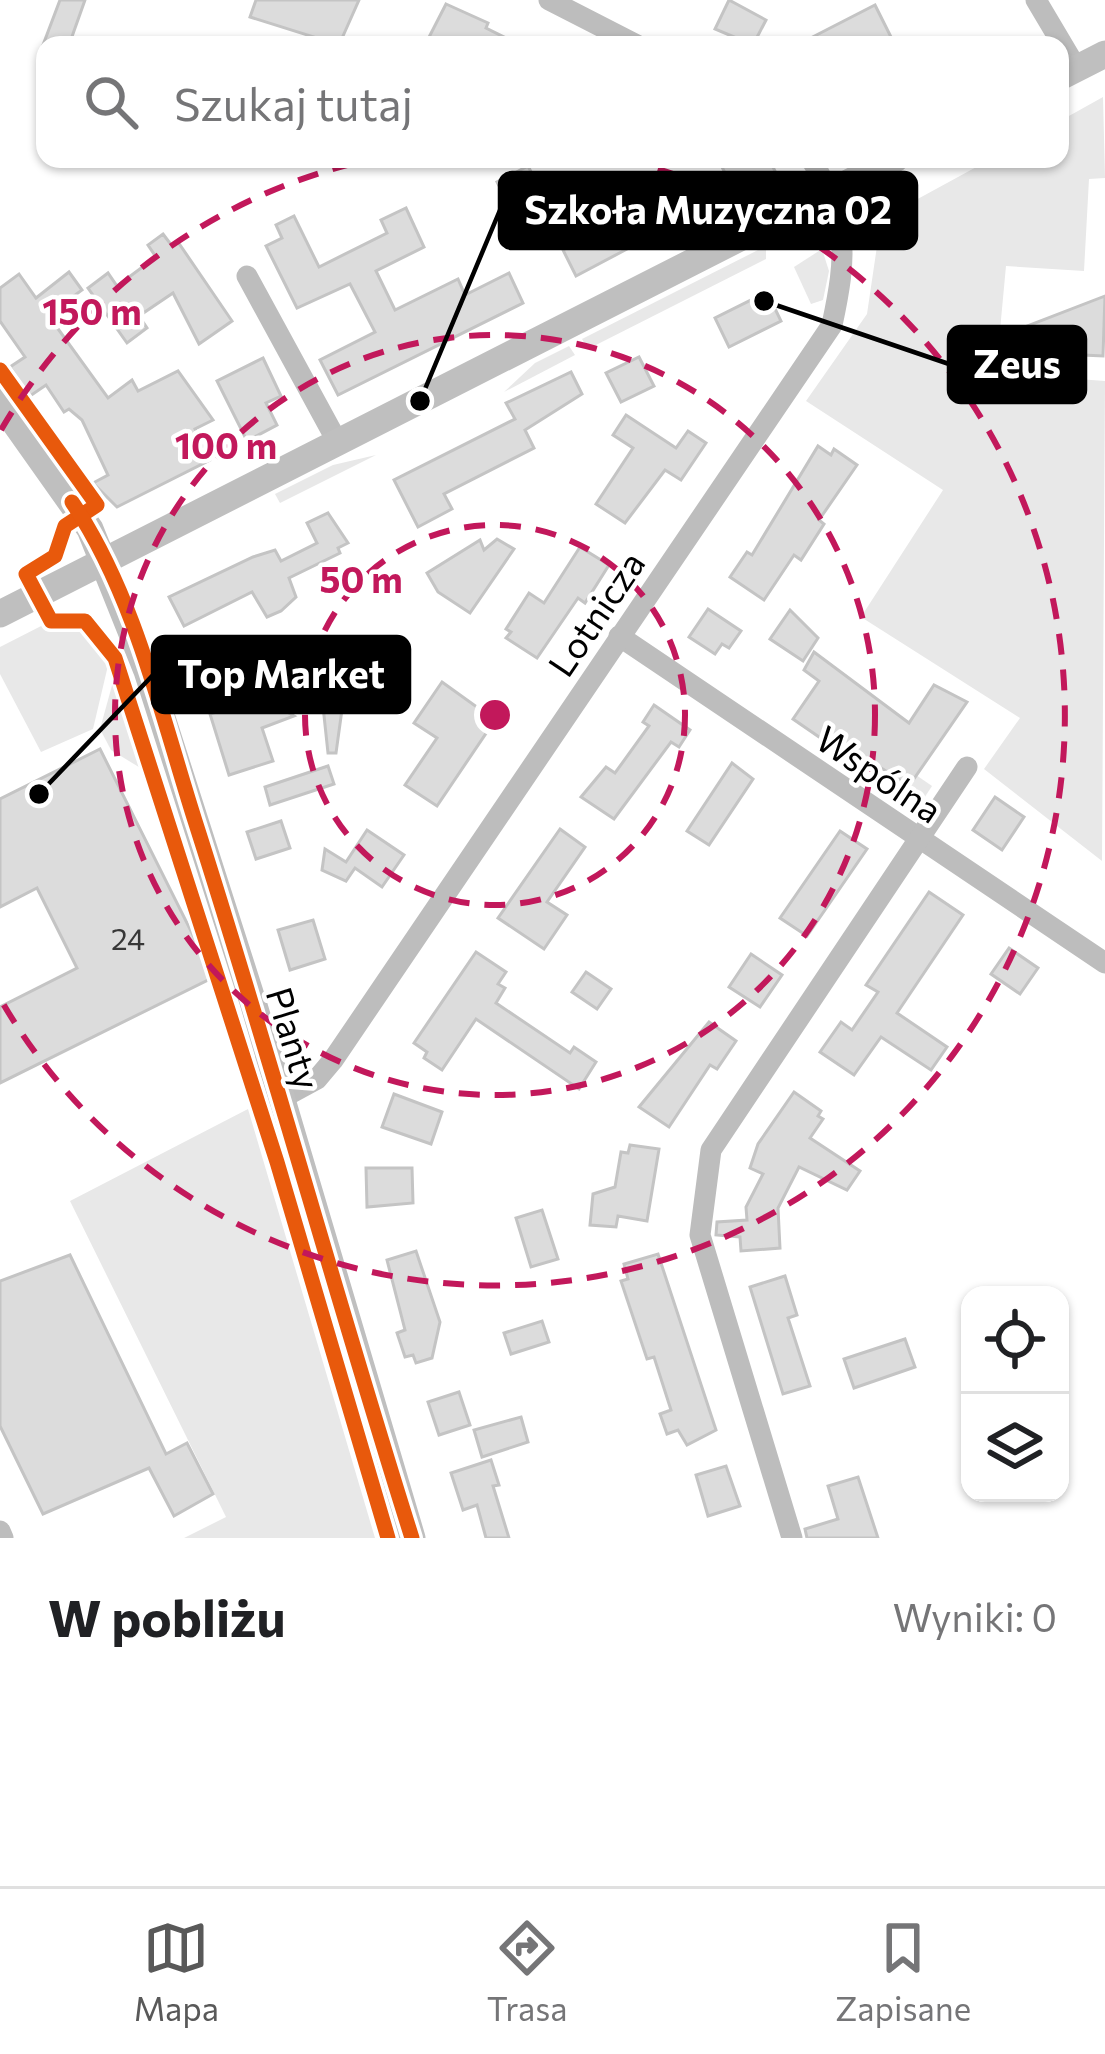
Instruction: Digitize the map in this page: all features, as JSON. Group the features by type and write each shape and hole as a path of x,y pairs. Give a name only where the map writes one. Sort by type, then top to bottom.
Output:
{"street":[{"path":"549,0 619,36"},
{"path":"1036,0 1052,36"},
{"path":"1069,73 1105,54"},
{"name":"Lotnicza","path":"282,1098 317,1078 333,1060 832,325 846,261 831,191 817,168"},
{"path":"0,614 877,168"},
{"path":"247,276 338,443"},
{"name":"Planty","path":"0,402 75,506 105,560 147,671 282,1098 412,1538"},
{"name":"Wspólna","path":"619,636 1105,963"},
{"path":"792,1538 700,1234 711,1150 967,767"}],"shaded area":[{"path":"1103,97 1105,178 1089,179 1084,271 1006,266 996,373 1105,381 1102,861 984,769 1020,718 861,617 943,490 806,401 867,314 881,219 974,168 1069,168 1069,116"},
{"path":"766,246 766,259 588,349 582,339"},
{"path":"822,249 829,271 823,300 811,304 794,267"},
{"path":"569,346 575,355 504,392 535,363"},
{"path":"376,455 280,503 275,494 333,465"},
{"path":"73,622 92,630 110,657 93,729 41,752 0,674 0,647 47,623 55,628"},
{"path":"116,671 147,772 111,750 100,729"},
{"path":"916,775 932,786 915,812 894,798"},
{"path":"256,1056 397,1538 391,1538 249,1060"},
{"path":"248,1109 375,1538 184,1538 226,1517 70,1201"}],"building":[{"path":"60,0 85,0 72,36 46,36"},
{"path":"256,0 359,0 343,36 310,36 250,17"},
{"path":"729,0 766,20 758,36 732,36 715,29"},
{"path":"446,4 488,23 486,28 502,36 430,36"},
{"path":"875,5 890,36 815,36"},
{"path":"529,168 544,197 513,213 497,182"},
{"path":"722,168 774,168 777,175 736,195"},
{"path":"406,208 424,247 376,271 395,310 458,279 465,295 509,273 523,303 338,395 320,360 375,332 350,284 297,308 266,246 282,238 276,225 294,216 319,267 387,233 381,220"},
{"path":"635,223 644,240 576,276 563,250 603,230 607,237"},
{"path":"163,234 172,246 178,242 232,321 199,344 173,293 139,316 147,328 127,343 88,288 108,273 117,286 156,257 148,245"},
{"path":"69,272 82,290 48,315 108,398 132,380 138,391 178,371 213,420 195,429 210,460 117,507 93,483 108,475 82,420 69,409 64,412 46,385 30,396 10,367 25,357 0,321 0,288 19,274 36,298"},
{"path":"767,292 781,321 729,347 715,318"},
{"path":"1105,296 1103,356 1083,355 1084,342 1039,359 1027,326"},
{"path":"639,357 654,386 621,402 606,373"},
{"path":"263,358 281,396 266,403 277,425 247,441 217,381"},
{"path":"571,372 582,394 525,430 534,448 444,494 452,509 418,527 394,480 515,419 506,403"},
{"path":"626,415 676,448 688,431 706,443 681,480 665,470 625,523 596,504 633,448 613,435"},
{"path":"818,446 831,455 834,449 857,465 819,520 824,524 801,560 794,555 764,600 730,577 747,552 752,555"},
{"path":"328,513 348,543 338,548 340,553 289,578 296,597 281,611 267,617 252,592 184,626 169,597 253,557 275,550 281,561 317,543 307,523"},
{"path":"497,539 514,549 470,613 438,592 427,573 480,540 484,550"},
{"path":"580,547 609,565 585,603 578,598 537,658 506,638 511,632 506,629 529,593 544,603"},
{"path":"708,609 741,631 729,648 722,644 715,654 689,637"},
{"path":"790,610 818,638 803,661 770,639"},
{"path":"814,652 909,723 934,685 967,702 909,786 872,762 867,770 793,719 819,681 804,670"},
{"path":"348,666 336,753 328,753 319,669"},
{"path":"442,682 495,720 437,806 405,785 437,738 414,723"},
{"path":"262,697 294,716 262,728 273,761 229,775 210,714"},
{"path":"654,705 690,730 679,747 671,742 614,819 581,797 606,767 615,773 649,726 643,722"},
{"path":"100,749 214,977 0,1083 0,1007 77,968 37,888 0,907 0,799"},
{"path":"732,763 753,779 709,845 687,831"},
{"path":"328,766 334,784 270,805 265,787"},
{"path":"995,797 1024,817 1002,850 973,830"},
{"path":"281,821 290,848 256,859 247,832"},
{"path":"560,829 585,847 547,902 567,915 544,949 498,918"},
{"path":"367,830 404,855 382,887 355,868 346,881 322,870 325,849 346,862"},
{"path":"840,831 867,849 807,936 780,918"},
{"path":"929,892 963,915 897,1013 947,1047 931,1070 881,1037 854,1075 820,1052 841,1022 852,1030 878,992 866,985"},
{"path":"313,920 325,959 290,970 278,930"},
{"path":"1009,948 1038,968 1020,994 991,974"},
{"path":"476,952 506,972 498,984 505,988 496,1003 570,1053 574,1047 596,1062 579,1089 476,1019 442,1070 424,1058 427,1052 414,1043"},
{"path":"751,954 782,975 760,1007 729,987"},
{"path":"586,972 611,989 597,1009 572,992"},
{"path":"709,1022 736,1041 717,1069 710,1065 669,1127 639,1107"},
{"path":"794,1092 821,1111 818,1116 823,1119 810,1138 860,1171 847,1190 799,1167 778,1208 780,1248 741,1251 740,1237 716,1235 717,1222 747,1220 746,1207 763,1174 750,1168 758,1144"},
{"path":"394,1094 442,1112 431,1144 382,1127"},
{"path":"630,1145 659,1149 647,1221 618,1216 616,1227 590,1225 593,1194 615,1187 621,1152 628,1153"},
{"path":"366,1168 412,1168 413,1203 367,1207"},
{"path":"542,1210 558,1259 531,1267 516,1218"},
{"path":"416,1251 440,1322 432,1358 416,1363 413,1355 405,1357 397,1333 405,1330 387,1260"},
{"path":"658,1254 716,1430 687,1445 678,1430 667,1434 660,1414 671,1410 654,1357 647,1359 621,1281 628,1279 624,1264"},
{"path":"70,1255 166,1454 187,1443 213,1494 174,1516 149,1468 43,1514 0,1426 0,1281"},
{"path":"785,1276 797,1315 788,1318 810,1386 783,1394 750,1287"},
{"path":"542,1321 549,1342 511,1354 504,1333"},
{"path":"905,1339 915,1367 854,1388 844,1359"},
{"path":"459,1392 470,1425 439,1435 428,1402"},
{"path":"521,1417 528,1442 482,1457 474,1430"},
{"path":"491,1460 499,1485 493,1486 509,1538 486,1538 477,1505 463,1510 451,1473"},
{"path":"726,1466 740,1506 708,1516 696,1475"},
{"path":"858,1477 878,1538 807,1538 805,1529 838,1519 828,1486"}],"cycle path":[{"path":"0,370 97,505 65,526 55,556 26,574 51,621 85,621 115,658 277,1162 388,1538"},
{"path":"72,502 113,577 145,658 412,1538"}],"place":[{"name":"Zeus","path":"764,301"},
{"name":"Szkoła Muzyczna 02","path":"420,401"},
{"name":"Top Market","path":"39,794"}]}
